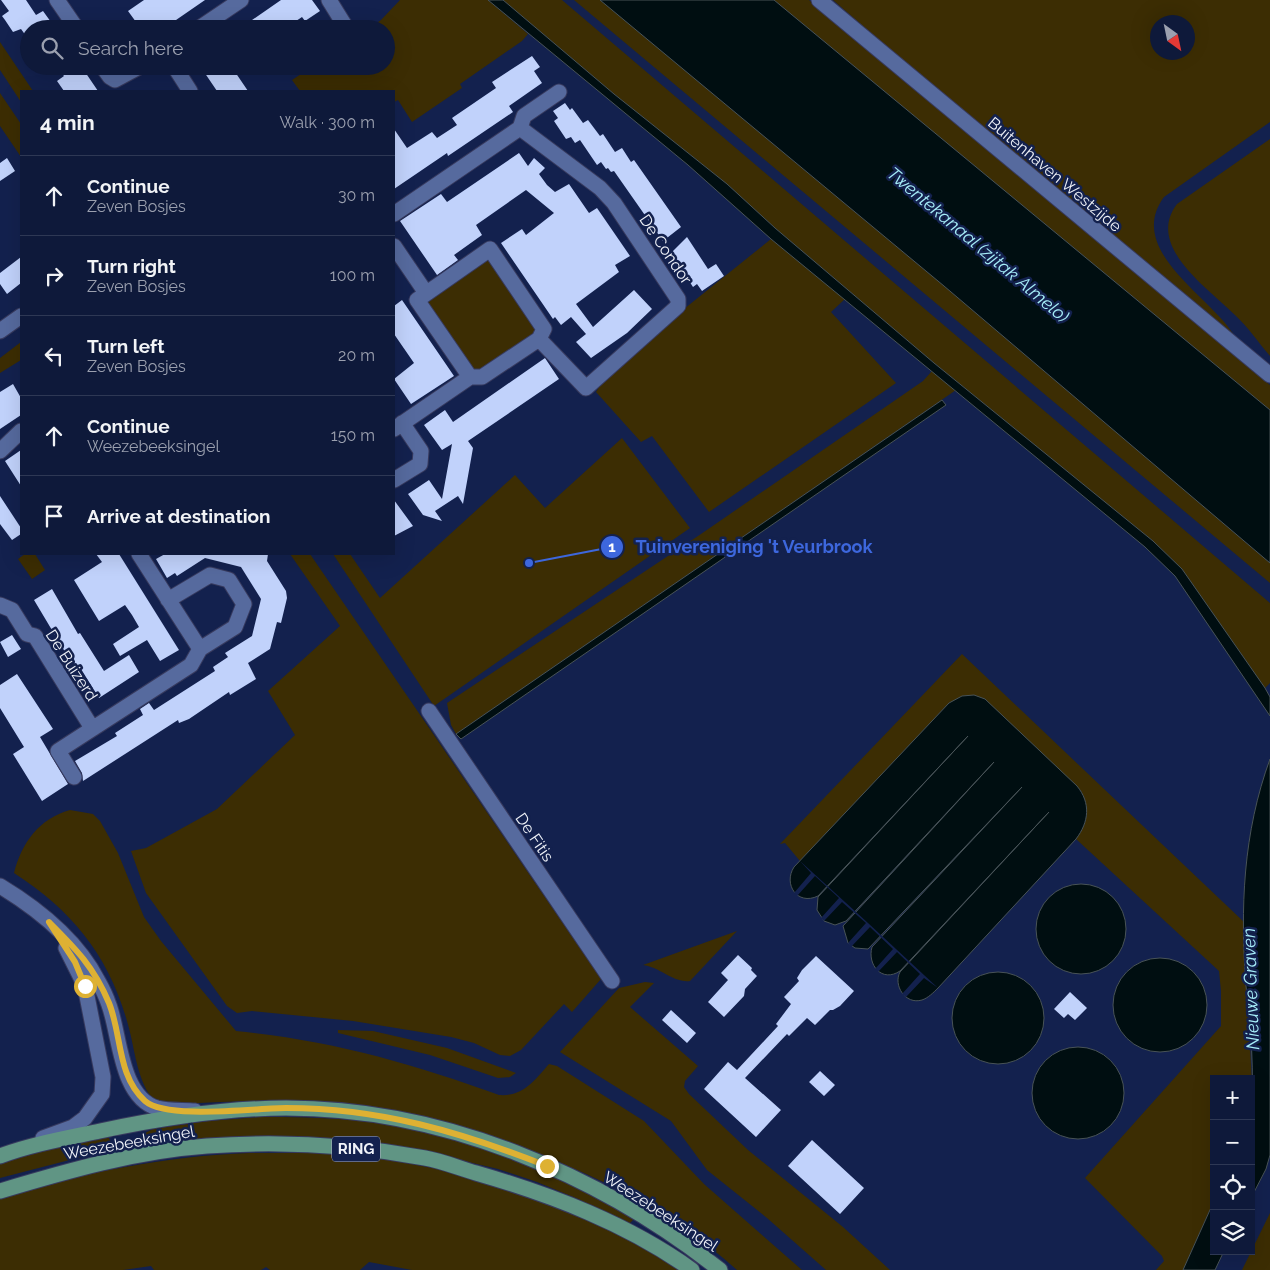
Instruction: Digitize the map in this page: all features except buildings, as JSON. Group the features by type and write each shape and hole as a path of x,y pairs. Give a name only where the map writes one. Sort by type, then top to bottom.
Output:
{"main road":[{"name":"Weezebeeksingel","path":"0,1156 17,1149 125,1126 213,1112 286,1108 342,1111 410,1120 496,1146 547,1166 609,1195 689,1245 720,1270"},
{"name":"Weezebeeksingel","path":"0,1191 61,1173 128,1157 195,1148 267,1144 328,1146 426,1158 530,1188 627,1230 692,1270"}],"street":[{"path":"57,0 71,20"},
{"path":"211,20 241,0"},
{"path":"329,0 341,20"},
{"name":"Buitenhaven Westzijde","path":"819,0 1270,375"},
{"path":"109,75 115,80 124,75"},
{"path":"180,75 189,90"},
{"path":"395,213 520,128 524,116 559,92"},
{"name":"De Condor","path":"520,128 600,188 614,203 678,299 678,306 586,388 539,339"},
{"path":"395,247 426,293"},
{"path":"395,479 420,464 421,451 398,426 470,377 482,377 539,339 544,329 490,249 417,300 470,377"},
{"path":"0,331 20,317"},
{"path":"0,450 20,432"},
{"path":"140,555 200,650"},
{"name":"De Buizerd","path":"74,777 58,751 191,665 200,650 235,627 244,604 229,580 210,575 168,600"},
{"name":"De Buizerd","path":"0,604 12,610 27,634 35,636 92,728"},
{"name":"De Fitis","path":"429,712 612,981"},
{"path":"0,886 25,901 81,954 97,979 110,1005 125,1069 134,1090 146,1102 157,1108 213,1112"},
{"path":"17,1149 72,1127 86,1118 102,1094 103,1077 85,986 75,962 49,922"}],"shaded area":[{"path":"400,0 488,0 528,34 522,41 460,84 462,88 412,122 398,100 395,102 395,90 299,90 292,80 300,75 395,75 395,20 381,20"},
{"path":"503,0 562,0 1270,603 1270,683 1265,688 1182,569 1153,541 934,363 775,228 727,184 614,94"},
{"path":"574,0 600,0 944,286 1270,563 1270,583"},
{"path":"774,0 809,0 1270,385 1270,410"},
{"path":"833,0 1270,0 1270,122 1164,197 1155,217 1155,235 1163,254 1175,271 1223,320 1234,335 894,53"},
{"path":"0,42 20,72 20,75 22,75 32,90 20,90 20,100 0,70"},
{"path":"0,93 20,123 20,156 0,126"},
{"path":"1270,139 1270,356 1240,320 1196,279 1184,265 1174,250 1169,235 1169,220 1177,204"},
{"path":"771,239 845,299 831,312 896,383 709,512 652,436 641,442 596,392 601,384 684,309"},
{"path":"489,255 539,330 478,373 471,372 422,301"},
{"path":"20,343 20,361 0,373 0,358"},
{"path":"932,371 956,390 456,734 451,725 447,703 701,534 923,381"},
{"path":"622,438 690,528 434,706 334,555 351,555 380,598 515,475 545,508"},
{"path":"24,555 36,555 45,570 32,579 18,559"},
{"path":"291,555 311,555 601,979 572,1012 564,1004 521,1050 510,1056 500,1055 474,1043 451,1037 353,1021 252,1011 237,1013 227,1006 146,893 131,851 146,848 217,809 295,735 268,691 340,626"},
{"path":"962,654 1244,922 1252,1075 1210,1075 1210,1210 1183,1270 1156,1270 1164,1261 1162,1256 1085,1178 1221,1026 1219,971 1076,839 1083,827 1087,809 1081,791 968,695 949,703 800,861 785,843 780,844"},
{"path":"70,810 93,814 100,821 118,853 144,917 161,941 236,1031 304,1040 370,1054 499,1095 507,1095 522,1090 549,1064 557,1066 644,1121 704,1184 802,1270 737,1270 683,1228 624,1192 562,1163 443,1122 388,1109 328,1102 262,1101 173,1104 153,1098 141,1077 119,997 98,954 70,918 53,902 14,873 22,851 33,833 49,819"},
{"path":"737,931 690,981 678,980 643,965"},
{"path":"645,982 654,983 630,1007 698,1066 685,1081 684,1087 689,1094 748,1150 843,1227 890,1270 826,1270 767,1218 707,1170 671,1121 560,1052 619,988"},
{"path":"338,1030 373,1031 447,1048 516,1073 510,1077 498,1078 430,1055 338,1033"},
{"path":"259,1117 355,1120 402,1126 448,1137 495,1153 564,1181 631,1213 633,1220 629,1224 578,1199 537,1182 498,1169 418,1150 162,1144 149,1143 144,1137 145,1133 153,1129 208,1121"},
{"path":"107,1135 114,1147 112,1149 0,1178 0,1162"},
{"path":"250,1153 322,1153 374,1157 460,1173 501,1185 615,1230 684,1270 412,1270 369,1262 360,1270 270,1270 266,1267 261,1270 154,1270 151,1266 123,1270 0,1270 0,1197 62,1180 124,1167 187,1158"},
{"path":"1270,1213 1270,1270 1242,1270 1249,1255 1255,1255 1255,1244"}],"water":[{"path":"488,0 503,0 614,94 727,184 775,228 934,363 1153,541 1182,569 1265,688 1270,697 1270,716 1175,576 1145,547 771,239 688,165"},
{"name":"Twentekanaal (zijtak Almelo)","path":"600,0 774,0 1270,410 1270,563 944,286"},
{"path":"942,400 946,405 461,739 456,734"},
{"path":"974,695 985,699 1077,786 1085,799 1086,819 1076,839 938,988 922,1000 910,1000 899,988 898,977 900,972 1049,812 900,971 893,974 887,975 877,970 872,960 872,947 1022,787 868,949 855,948 848,943 843,926 994,762 846,921 835,925 824,921 817,910 818,897 968,736 818,896 804,898 798,896 791,886 791,874 794,867 949,703 962,696"},
{"name":"Nieuwe Graven","path":"1270,759 1270,1155 1266,1169 1255,1190 1255,1075 1252,1075 1243,928 1249,843 1261,787"},
{"path":"1081,884 1098,887 1113,897 1123,912 1126,929 1123,946 1113,961 1098,971 1081,974 1064,971 1049,961 1039,946 1036,929 1039,912 1049,897 1064,887"},
{"path":"1160,958 1178,961 1193,972 1204,987 1207,1005 1204,1023 1193,1038 1178,1049 1160,1052 1142,1049 1127,1038 1116,1023 1113,1005 1116,987 1127,972 1142,961"},
{"path":"989,972 1007,972 1024,979 1037,992 1044,1009 1044,1027 1037,1044 1024,1057 1007,1064 989,1064 972,1057 959,1044 952,1027 952,1009 959,992 972,979"},
{"path":"1078,1047 1096,1050 1111,1060 1121,1075 1124,1093 1121,1111 1111,1126 1096,1136 1078,1139 1060,1136 1045,1126 1035,1111 1032,1093 1035,1075 1045,1060 1060,1050"},
{"path":"1210,1210 1210,1255 1222,1255 1215,1270 1183,1270"}],"pier":[{"path":"800,861 938,988 924,978 906,997 902,994 920,974 897,952 878,972 875,969 893,949 870,927 851,947 848,943 866,923 842,902 824,921 821,918 839,898 815,876 797,896 794,893 811,873"}],"place":[{"name":"Tuinvereniging 't Veurbrook","path":"529,563"}],"route":[{"path":"85,986 75,962 49,922 81,954 97,979 110,1005 125,1069 134,1090 146,1102 157,1108 213,1112 286,1108 342,1111 410,1120 496,1146 547,1166"}]}
